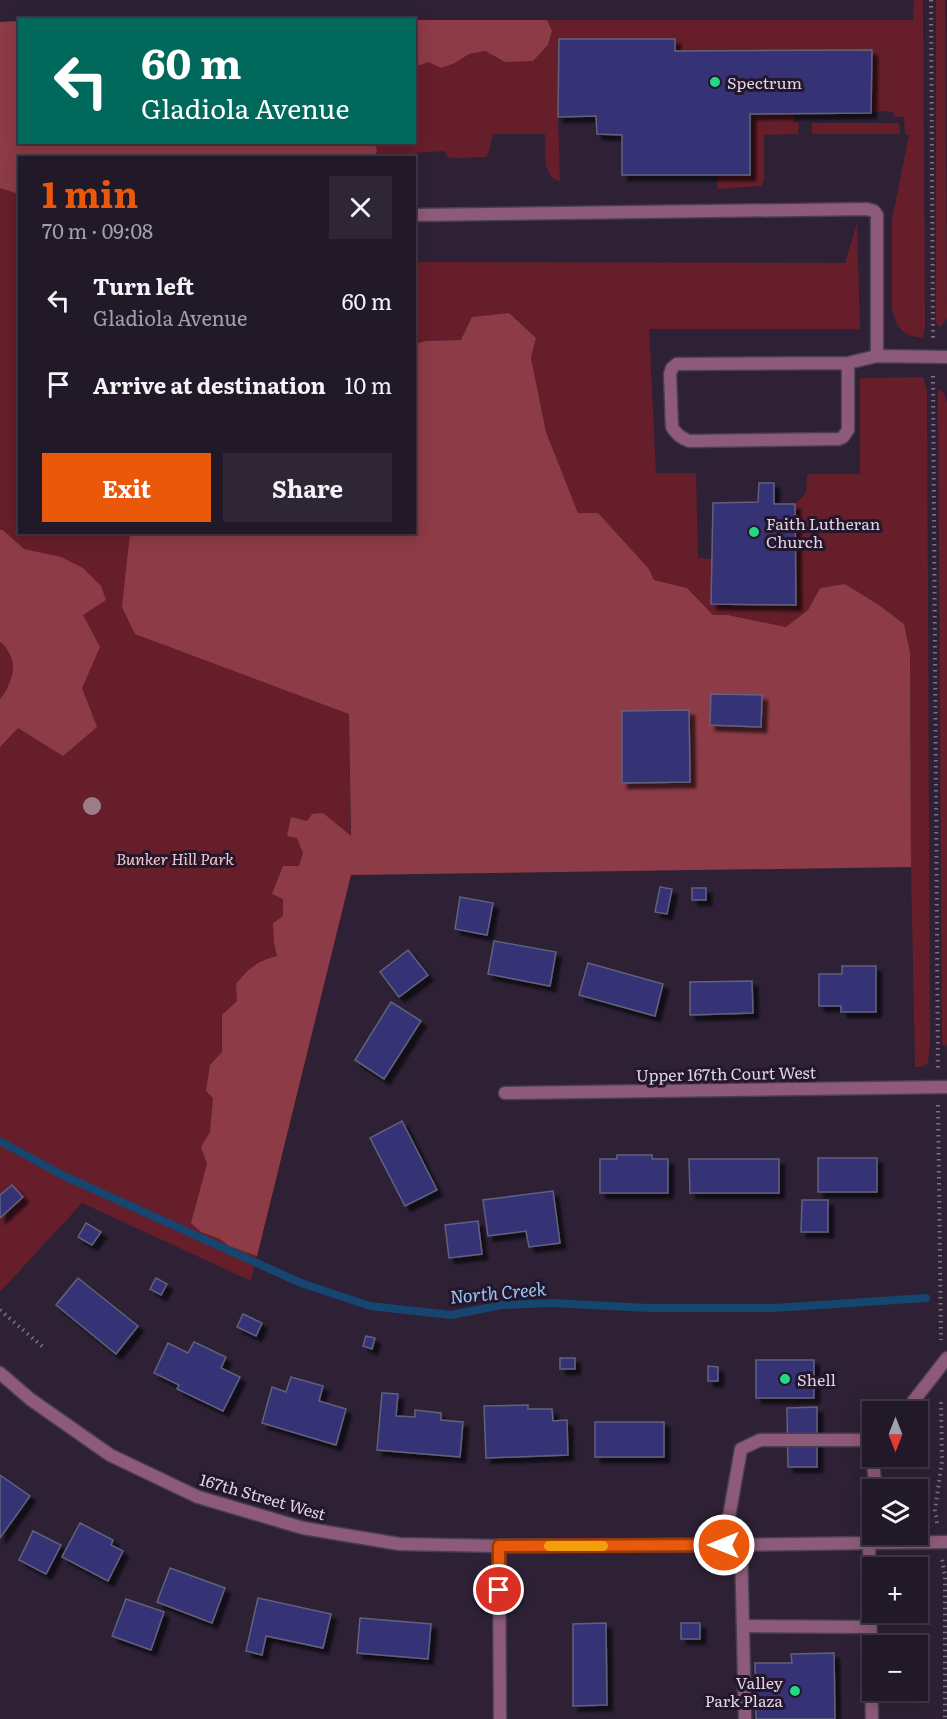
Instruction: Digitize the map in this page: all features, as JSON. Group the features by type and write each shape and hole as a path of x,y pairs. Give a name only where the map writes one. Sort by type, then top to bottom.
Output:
{"street":[{"path":"417,215 874,211 877,215 877,356"},
{"path":"848,363 848,430 839,439 689,441 682,438 672,427 670,374 672,368 677,364 848,363 877,356 947,357"},
{"name":"Upper 167th Court West","path":"505,1093 943,1087"},
{"path":"914,1401 944,1362"},
{"name":"167th Street West","path":"0,1373 30,1399 110,1455 198,1497 303,1528 399,1544 499,1546 862,1543"},
{"path":"724,1545 741,1449 760,1440 862,1440"},
{"name":"167th Street West","path":"928,1541 943,1542"},
{"path":"741,1545 745,1719"},
{"path":"869,1545 872,1719"},
{"path":"499,1546 500,1719"},
{"path":"744,1626 870,1627"}],"path":[{"path":"931,0 944,1362 942,1461 935,1510 943,1542 945,1575 945,1719"},
{"path":"0,1310 44,1347"}],"green space":[{"path":"914,0 923,0 925,325 923,337 905,333 898,326 892,309 892,220 909,135 905,134 904,117 895,117 893,112 871,113 872,50 675,51 675,39 558,117 560,181 550,174 547,168 545,134 493,134 486,157 448,157 444,151 417,153 415,156 375,156 377,151 374,144 416,144 416,66 429,62 455,63 469,54 485,51 505,62 533,61 548,45 552,31 547,20 913,20"},
{"path":"936,0 945,0 947,319 940,327 936,323"},
{"name":"Bunker Hill Park","path":"18,21 18,144 302,156 18,156 18,534 347,534 351,874 251,1281 82,1203 0,1292 0,22"},
{"path":"750,114 794,114 794,122 799,123 798,134 764,135 764,180 761,186 717,189 718,175 750,174"},
{"path":"812,123 899,123 900,134 812,134"},
{"path":"857,223 860,329 649,329 656,473 696,473 698,558 712,559 711,604 796,605 795,504 806,493 807,474 860,474 860,378 923,377 927,391 930,1044 928,1063 921,1067 915,1067 910,652 904,624 845,584 820,588 808,610 786,627 729,615 713,615 687,588 654,580 649,569 578,513 546,432 531,358 536,338 426,341 416,344 416,262 845,263"},
{"path":"941,389 947,402 946,1047 942,1044 938,392"}],"shaded area":[{"path":"416,20 547,20 552,31 548,45 533,61 505,62 485,51 469,54 441,68 429,62 416,66"},
{"path":"18,21 18,144 375,144 377,151 375,156 18,156 18,194 0,188 0,22"},
{"path":"509,313 536,338 531,358 546,432 578,513 598,513 649,569 654,580 687,588 713,615 728,615 786,627 808,610 820,588 845,584 904,624 910,652 911,867 351,875 257,1256 229,1246 220,1239 201,1232 191,1223 207,1164 201,1147 210,1132 213,1098 206,1091 210,1065 222,1052 222,1015 237,1001 236,984 254,966 277,956 273,923 283,916 283,899 272,894 283,866 299,866 303,853 297,838 287,836 291,817 307,821 312,814 323,813 351,836 349,714 135,634 122,607 130,534 416,534 416,344 461,340 472,317"},
{"path":"0,530 3,530 24,549 61,557 83,568 101,586 106,600 83,615 100,647 82,688 97,727 63,756 18,728 0,747 0,699 9,684 13,667 9,653 0,642"}],"building":[{"name":"Spectrum","path":"559,39 675,39 675,51 872,50 871,113 750,114 750,175 622,175 622,135 597,134 596,116 558,117"},
{"name":"Faith Lutheran Church","path":"759,483 774,483 774,504 795,504 796,605 711,604 713,503 758,502"},
{"path":"711,694 762,695 761,727 710,725"},
{"path":"689,710 690,782 622,783 622,711"},
{"path":"660,887 672,889 667,914 655,912"},
{"path":"692,888 706,888 706,900 692,900"},
{"path":"460,897 493,903 487,935 455,929"},
{"path":"494,941 556,952 550,986 488,974"},
{"path":"408,950 428,975 399,997 380,972"},
{"path":"588,963 663,984 655,1016 579,995"},
{"path":"842,966 876,966 876,1012 841,1012 841,1006 819,1006 819,974 842,974"},
{"path":"752,981 753,1013 690,1015 690,982"},
{"path":"391,1002 421,1021 384,1079 355,1060"},
{"path":"402,1121 437,1190 405,1206 370,1138"},
{"path":"617,1155 652,1155 652,1159 668,1159 668,1193 600,1193 600,1159 617,1159"},
{"path":"818,1158 877,1158 877,1192 818,1192"},
{"path":"689,1159 779,1159 779,1193 690,1193"},
{"path":"12,1185 23,1197 0,1218 0,1195"},
{"path":"553,1191 560,1243 529,1247 526,1231 488,1236 483,1200"},
{"path":"802,1200 828,1200 828,1232 801,1232"},
{"path":"478,1221 482,1254 449,1258 445,1225"},
{"path":"86,1223 101,1232 92,1245 78,1237"},
{"path":"78,1278 138,1326 116,1354 56,1305"},
{"path":"156,1278 167,1284 161,1295 150,1289"},
{"path":"243,1314 262,1323 256,1336 237,1327"},
{"path":"366,1336 375,1338 372,1349 363,1346"},
{"path":"194,1342 226,1357 221,1368 240,1377 223,1411 177,1389 179,1385 154,1373 168,1343 188,1353"},
{"path":"560,1358 575,1358 575,1369 560,1369"},
{"name":"Shell","path":"756,1360 814,1360 814,1398 756,1398"},
{"path":"708,1366 718,1367 718,1381 708,1381"},
{"path":"291,1377 323,1386 319,1401 346,1409 336,1445 262,1423 272,1387 286,1392"},
{"path":"382,1393 398,1394 396,1416 415,1417 415,1410 441,1413 441,1420 463,1422 460,1457 377,1450"},
{"path":"528,1405 528,1409 552,1409 553,1421 567,1420 568,1455 486,1458 484,1406"},
{"name":"Shell","path":"817,1407 817,1467 788,1467 787,1408"},
{"path":"595,1422 664,1422 664,1457 595,1457"},
{"path":"0,1475 30,1496 0,1538"},
{"path":"80,1523 113,1540 111,1545 123,1551 108,1581 62,1557"},
{"path":"33,1531 61,1545 46,1574 19,1560"},
{"path":"170,1568 225,1588 212,1623 157,1602"},
{"path":"258,1598 331,1614 323,1648 266,1636 262,1655 246,1651"},
{"path":"126,1599 164,1612 151,1650 112,1636"},
{"path":"360,1618 431,1624 428,1659 357,1653"},
{"path":"606,1623 607,1705 573,1706 573,1624"},
{"path":"681,1623 700,1623 700,1639 681,1639"},
{"name":"Valley Park Plaza","path":"834,1653 835,1719 756,1719 755,1663 792,1663 791,1654"}],"waterway":[{"name":"North Creek","path":"0,1141 62,1175 301,1283 370,1306 451,1315 502,1305 552,1303 649,1308 774,1308 926,1298"}],"slow traffic":[{"path":"549,1546 603,1546"}],"place":[{"name":"Spectrum","path":"715,82"},
{"name":"Faith Lutheran Church","path":"754,532"},
{"name":"Shell","path":"785,1379"},
{"name":"Valley Park Plaza","path":"795,1691"}],"route":[{"path":"499,1590 499,1546 724,1545"}]}
